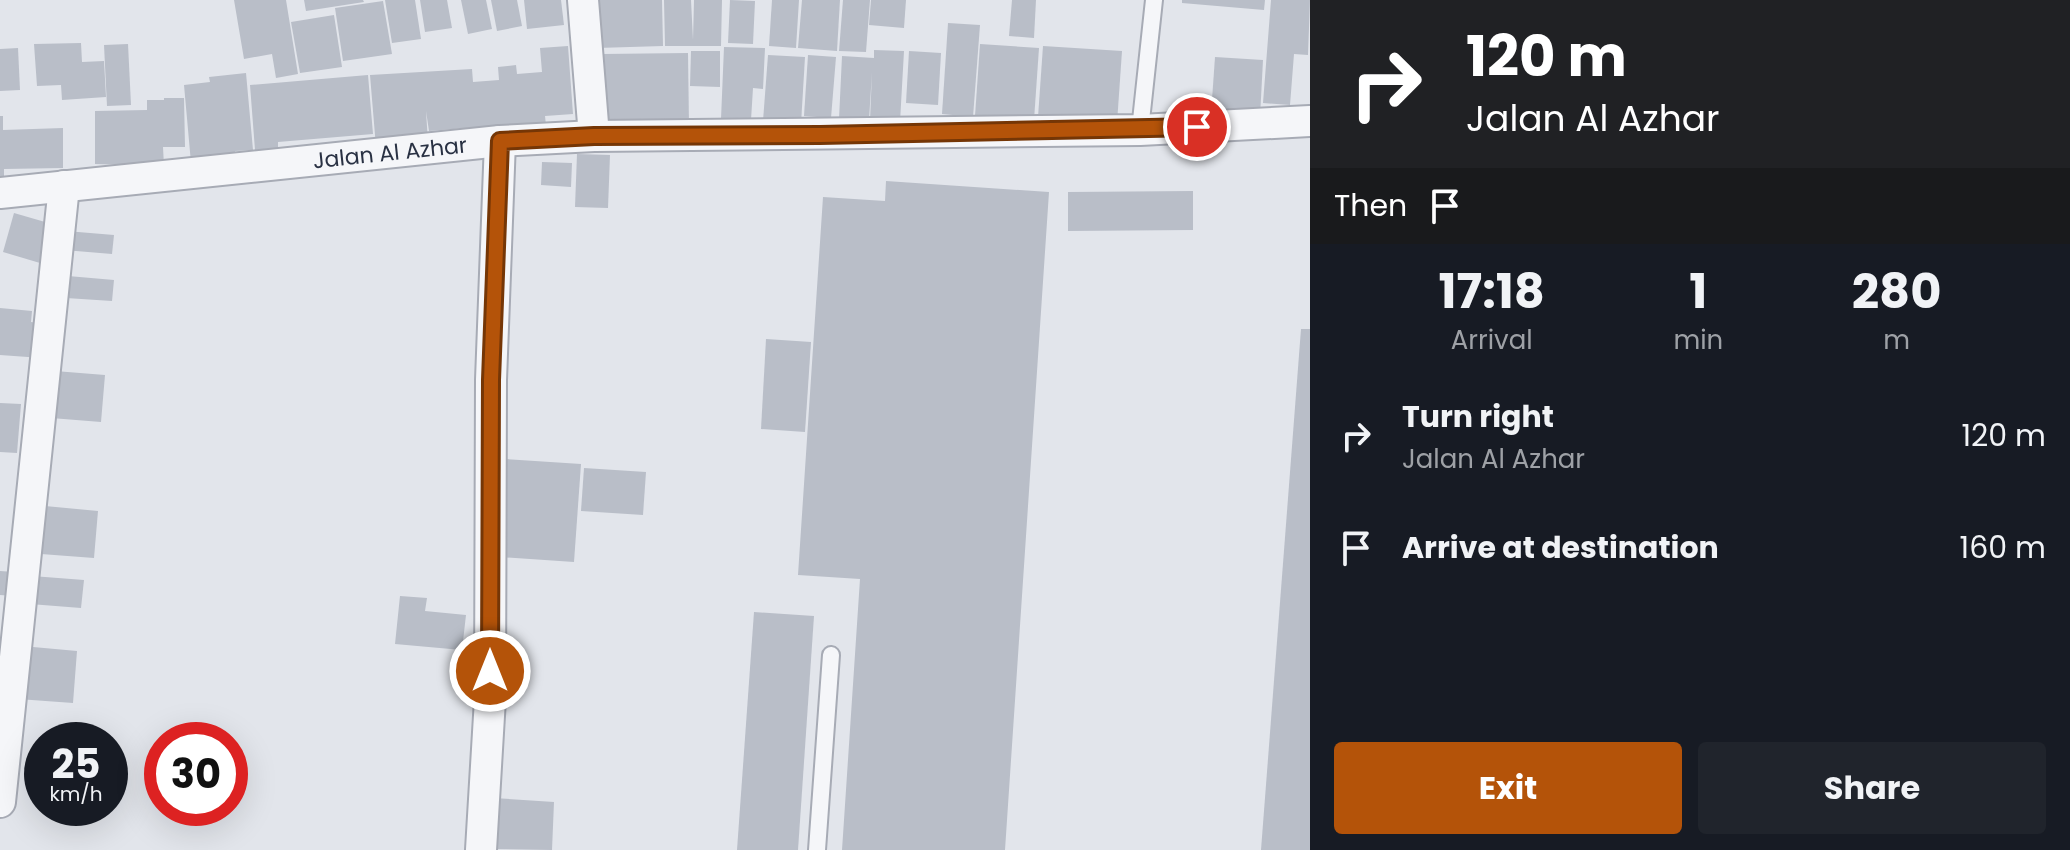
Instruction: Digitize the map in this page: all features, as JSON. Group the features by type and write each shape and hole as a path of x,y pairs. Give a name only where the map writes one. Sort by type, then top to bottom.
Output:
{"street":[{"path":"583,0 594,136"},
{"name":"Jalan Al Azhar","path":"0,193 500,141 594,136 1140,130 1310,121"},
{"path":"481,850 490,699 491,412 500,141"},
{"path":"0,802 64,186"}],"lane":[{"path":"1140,130 1154,0"},
{"path":"817,850 831,655"}],"building":[{"path":"234,0 286,0 298,74 276,78 272,54 244,59"},
{"path":"304,0 363,0 364,2 306,11"},
{"path":"385,0 415,0 421,39 392,43"},
{"path":"420,0 447,0 452,28 425,32"},
{"path":"461,0 486,0 492,29 468,34"},
{"path":"491,0 517,0 522,26 497,31"},
{"path":"524,0 561,0 564,25 527,29"},
{"path":"596,0 662,0 663,46 597,48"},
{"path":"664,0 691,0 693,40 694,0 722,0 721,46 665,46"},
{"path":"730,0 755,1 753,44 728,43"},
{"path":"772,0 799,0 796,48 769,46"},
{"path":"802,0 840,0 837,51 798,48"},
{"path":"843,0 870,0 866,52 839,51"},
{"path":"871,0 906,0 904,28 869,25"},
{"path":"1012,0 1036,0 1034,38 1009,36"},
{"path":"1182,0 1265,0 1264,10 1182,3"},
{"path":"1271,0 1310,0 1308,55 1294,54 1290,105 1263,103"},
{"path":"383,1 392,54 343,61 335,8"},
{"path":"334,15 342,67 300,73 291,22"},
{"path":"948,23 980,25 973,117 942,114"},
{"path":"81,43 82,62 104,61 106,97 62,100 61,85 37,86 34,44"},
{"path":"128,44 131,105 107,106 104,45"},
{"path":"980,44 1039,48 1034,120 975,116"},
{"path":"568,46 573,114 545,116 546,125 429,131 426,111 428,142 376,147 370,75 472,69 473,82 499,80 498,67 516,65 517,74 542,72 540,48"},
{"path":"1043,46 1122,51 1117,123 1038,117"},
{"path":"724,47 765,48 763,89 753,88 751,120 721,119"},
{"path":"18,48 20,90 0,91 0,49"},
{"path":"874,50 904,51 900,122 870,121 872,72 869,120 839,119 842,56 874,58"},
{"path":"691,51 720,51 720,87 690,86"},
{"path":"909,51 941,53 938,105 906,103"},
{"path":"688,53 689,126 604,127 602,54"},
{"path":"768,55 805,57 801,124 763,121"},
{"path":"808,55 836,57 831,118 804,116"},
{"path":"1215,57 1263,60 1260,117 1211,114"},
{"path":"246,73 253,150 235,151 236,159 191,163 184,85 210,82 209,77"},
{"path":"368,75 373,134 278,142 278,148 255,150 250,85"},
{"path":"184,98 185,147 163,147 164,166 95,164 95,111 147,110 147,100"},
{"path":"0,116 3,116 3,130 63,128 63,168 4,169 4,183 0,183"},
{"path":"577,154 610,155 608,208 575,207"},
{"path":"542,162 572,163 571,187 541,185"},
{"path":"886,181 1049,192 1005,850 842,850 860,579 798,575 823,197 885,201"},
{"path":"1193,191 1193,230 1068,231 1068,192"},
{"path":"14,213 52,224 40,263 3,252"},
{"path":"66,231 114,235 112,254 64,250"},
{"path":"68,276 114,280 112,301 66,298"},
{"path":"0,308 32,311 31,322 45,324 42,358 0,355"},
{"path":"1301,329 1310,329 1310,850 1261,850"},
{"path":"766,339 811,342 805,432 761,429"},
{"path":"55,371 105,375 101,422 51,418"},
{"path":"0,403 21,404 17,453 0,452"},
{"path":"506,459 581,464 574,562 499,557"},
{"path":"584,468 646,472 643,515 581,511"},
{"path":"45,506 98,511 94,558 41,554"},
{"path":"0,571 14,572 13,596 0,595"},
{"path":"32,576 84,580 81,608 30,604"},
{"path":"400,596 427,598 425,611 466,615 462,650 395,644"},
{"path":"754,612 814,616 798,850 737,850"},
{"path":"22,646 77,651 73,703 18,699"},
{"path":"494,798 554,802 552,850 491,849"}],"route":[{"path":"490,671 491,380 500,141 594,136 1197,127"}]}
